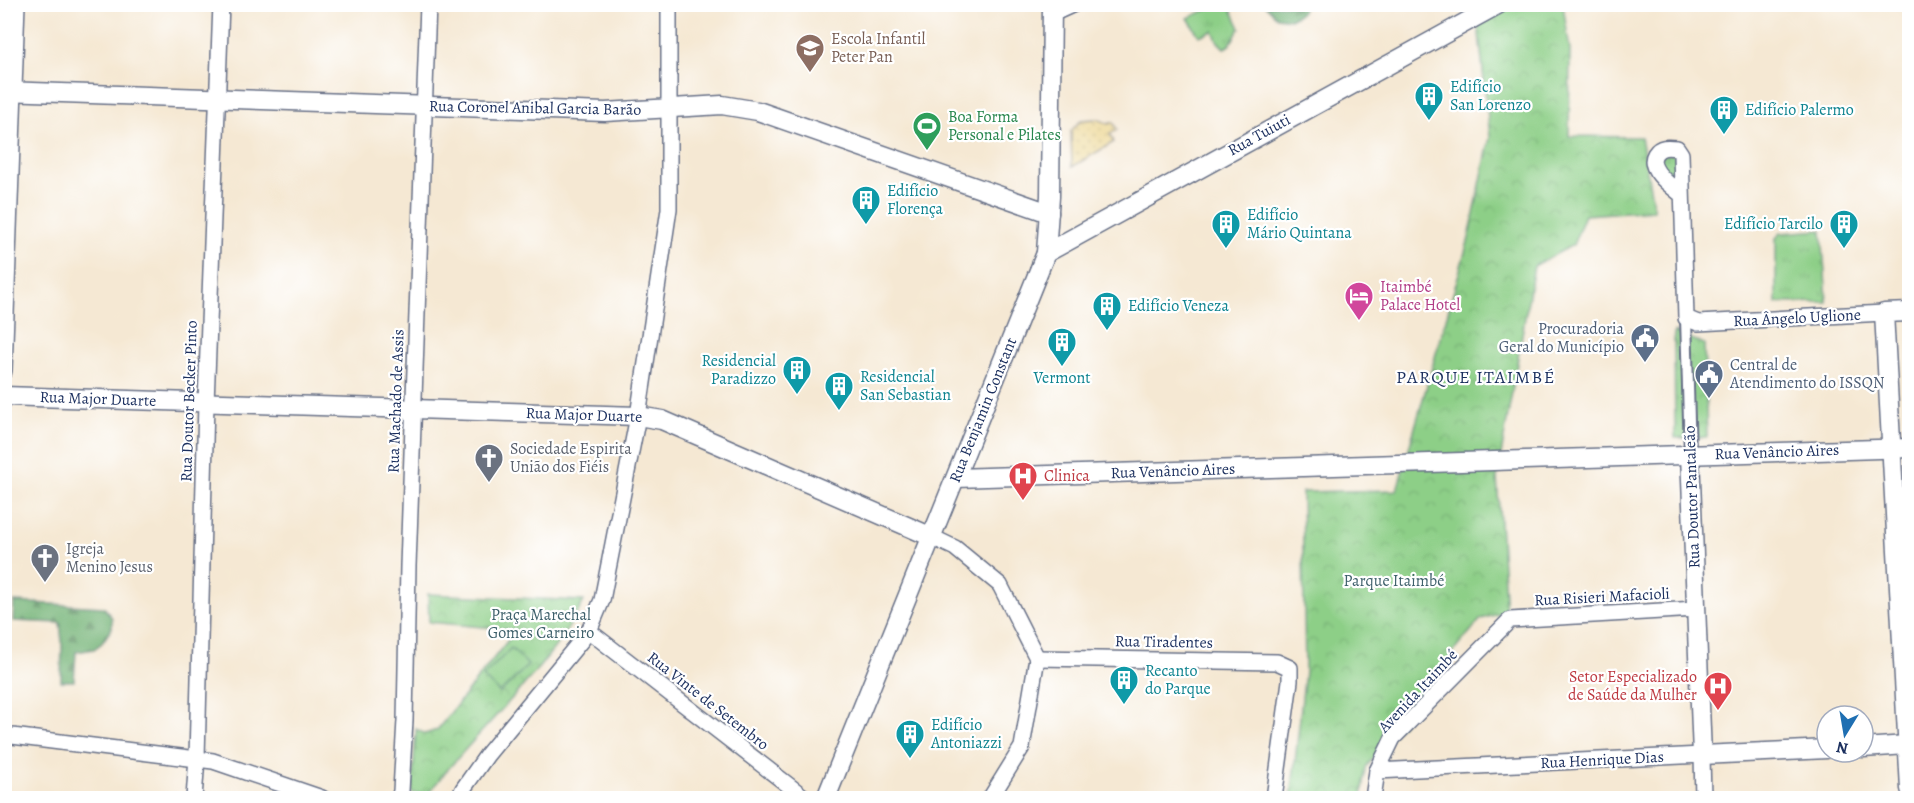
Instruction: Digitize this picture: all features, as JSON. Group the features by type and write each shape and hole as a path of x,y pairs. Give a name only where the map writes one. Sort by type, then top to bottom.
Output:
{"street":[{"path":"4,371 9,91 17,4"},
{"name":"Rua Doutor Becker Pinto","path":"194,798 221,4"},
{"name":"Rua Machado de Assis","path":"402,796 428,4"},
{"path":"459,798 487,755 589,631 602,600 638,416 669,209 669,4"},
{"path":"1052,9 1074,4"},
{"name":"Rua Tuiuti","path":"1046,253 1471,12 1499,4"},
{"name":"Rua Benjamin Constant","path":"826,798 1046,253 1049,213 1052,9"},
{"name":"Rua Coronel Anibal Garcia Barão","path":"9,91 605,112 722,105 758,111 1049,213"},
{"name":"Rua Doutor Pantaleão","path":"1682,195 1703,798"},
{"name":"Rua Ângelo Uglione","path":"1686,318 1698,323 1910,312"},
{"path":"1884,313 1900,448 1910,789"},
{"name":"Rua Major Duarte","path":"4,396 638,416 662,420 955,548 999,585 1037,658"},
{"name":"Rua Venâncio Aires","path":"956,478 1900,448"},
{"name":"Rua Risieri Mafacioli","path":"1510,620 1696,609"},
{"name":"Avenida Itaimbé","path":"1373,798 1377,771 1393,738 1510,620"},
{"name":"Rua Vinte de Setembro","path":"589,631 805,798"},
{"path":"991,798 1022,747 1037,658"},
{"name":"Rua Tiradentes","path":"1037,658 1277,662 1290,668 1274,798"},
{"path":"4,735 197,758 232,766 322,798"},
{"path":"1875,745 1908,737"},
{"name":"Rua Henrique Dias","path":"1377,771 1815,750"}],"green space":[{"path":"1219,4 1229,5 1240,28 1229,46 1224,48 1213,31 1199,36 1188,18"},
{"path":"1265,5 1304,5 1302,12 1290,19 1277,17"},
{"name":"Parque Itaimbé","path":"1476,5 1563,5 1570,50 1569,136 1641,137 1654,210 1585,215 1573,245 1534,266 1497,478 1506,612 1481,619 1454,651 1424,698 1366,767 1362,798 1291,798 1305,671 1302,492 1397,490 1469,238 1490,137"},
{"path":"1663,154 1673,154 1675,158 1675,183 1660,166"},
{"path":"1822,230 1827,302 1776,303 1776,238 1781,233"},
{"path":"1674,332 1704,344 1707,437 1675,438"},
{"name":"Praça Marechal Gomes Carneiro","path":"428,594 584,601 551,652 428,794 412,793 416,729 425,734 437,730 516,630 429,622"},
{"path":"14,602 104,607 112,618 112,628 102,643 94,649 76,652 74,681 61,681 60,623 13,621"},
{"path":"511,648 528,665 500,693 483,677"}],"sand":[{"path":"1097,119 1109,124 1113,122 1117,130 1110,134 1114,142 1072,167 1071,131 1081,120"}],"place":[{"name":"Escola Infantil Peter Pan","path":"810,74"},
{"name":"Edifício San Lorenzo","path":"1429,122"},
{"name":"Edifício Palermo","path":"1724,136"},
{"name":"Boa Forma Personal e Pilates","path":"927,152"},
{"name":"Edifício Florença","path":"866,226"},
{"name":"Edifício Mário Quintana","path":"1226,250"},
{"name":"Edifício Tarcilo","path":"1844,250"},
{"name":"Itaimbé Palace Hotel","path":"1359,322"},
{"name":"Edifício Veneza","path":"1107,332"},
{"name":"Procuradoria Geral do Município","path":"1645,364"},
{"name":"Vermont","path":"1062,368"},
{"name":"Residencial Paradizzo","path":"797,396"},
{"name":"Central de Atendimento do ISSQN","path":"1709,400"},
{"name":"Residencial San Sebastian","path":"839,412"},
{"name":"Sociedade Espirita União dos Fiéis","path":"489,484"},
{"name":"Clinica","path":"1023,502"},
{"name":"Igreja Menino Jesus","path":"45,584"},
{"name":"Recanto do Parque","path":"1124,706"},
{"name":"Setor Especializado de Saúde da Mulher","path":"1718,712"},
{"name":"Edifício Antoniazzi","path":"910,760"}],"district":[{"name":"PARQUE ITAIMBÉ","path":"1476,377"}]}
